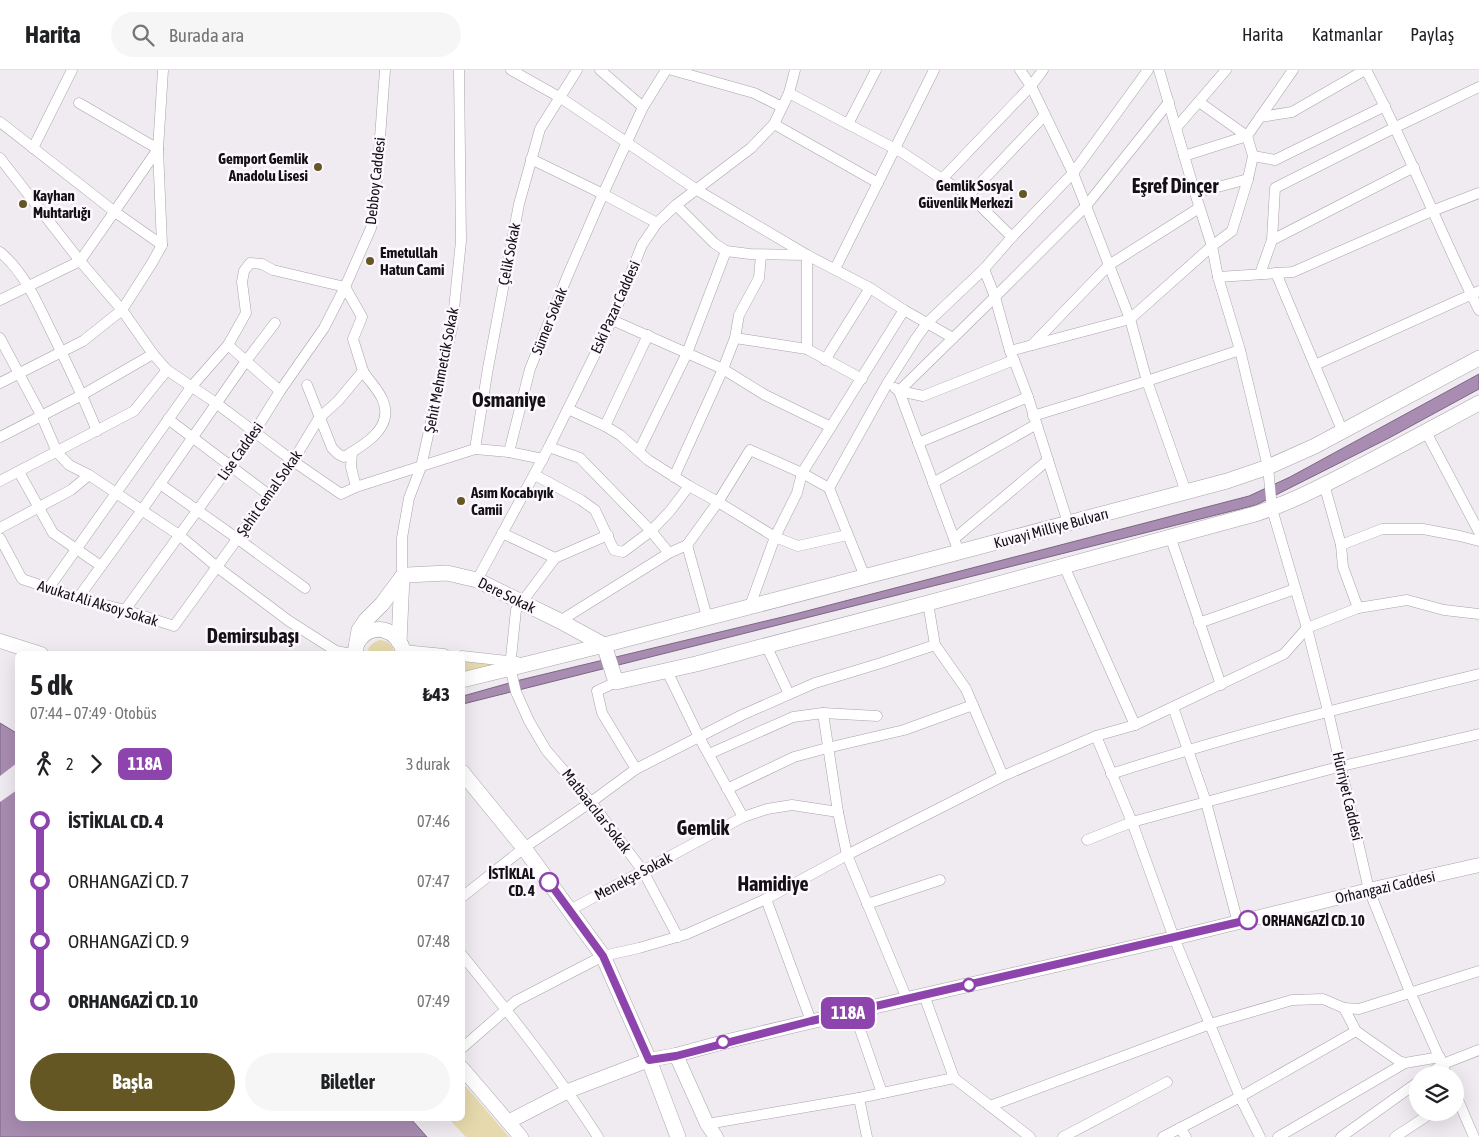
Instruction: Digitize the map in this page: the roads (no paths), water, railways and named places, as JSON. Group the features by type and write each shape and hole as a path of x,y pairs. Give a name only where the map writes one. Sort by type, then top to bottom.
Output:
{"main road":[{"name":"Kuvayi Milliye Bulvarı","path":"465,680 515,672 606,650 707,617 865,576 956,546 1068,523 1227,481 1268,467 1315,446 1479,358"},
{"path":"606,650 614,677 667,671 928,603 1272,509 1426,432 1479,403"},
{"name":"Dere Sokak","path":"402,577 407,575 447,573 477,580 560,621 606,650"},
{"path":"402,577 402,648"},
{"path":"354,651 359,630 402,577"},
{"path":"354,651 356,644 361,637 375,629 387,631 394,635 402,648"},
{"path":"465,776 524,848 603,956 649,1060 678,1137"}],"street":[{"path":"33,148 72,70"},
{"path":"0,383 83,341 122,310 162,244 158,149 162,70"},
{"name":"Debboy Caddesi","path":"345,286 371,228 378,178 385,70"},
{"name":"Şehit Mehmetcik Sokak","path":"402,577 402,538 409,498 421,466 452,328 460,251 459,70"},
{"path":"511,70 561,98 697,190 807,255 870,288 953,338"},
{"name":"Çelik Sokak","path":"475,449 518,204 540,129 577,70"},
{"path":"600,70 644,108"},
{"name":"Sümer Sokak","path":"509,452 530,369 566,277 644,108 666,70"},
{"path":"672,70 754,93 782,107"},
{"name":"Eski Pazar Caddesi","path":"477,580 568,410 612,320 642,245 657,223 676,205 752,148 774,124 789,93 795,70"},
{"path":"848,124 876,70"},
{"path":"835,269 934,70"},
{"path":"1020,70 1031,86 1073,173 1086,206 1130,319 1148,381 1186,492"},
{"path":"942,179 1031,86 1043,70"},
{"path":"829,488 887,384 927,324 984,269 1073,173 1148,70"},
{"name":"Hürriyet Caddesi","path":"1159,70 1212,246 1218,277 1240,350 1268,467 1272,509 1307,628 1342,766 1370,890 1410,992 1444,1066"},
{"path":"1176,128 1226,70"},
{"path":"1184,156 1247,136 1292,70"},
{"path":"1260,118 1292,112 1365,70 1396,127 1432,211 1475,293 1479,310"},
{"path":"1260,274 1272,240 1275,188 1479,87"},
{"path":"789,93 895,149 969,195 1012,237"},
{"path":"899,391 1086,206 1169,102"},
{"path":"887,384 899,391 923,396 1031,346 1130,319 1232,230 1253,156 1247,136 1199,102"},
{"path":"79,103 158,149"},
{"path":"1253,156 1275,160 1385,106"},
{"path":"969,195 1045,115"},
{"path":"0,122 115,212 162,244"},
{"path":"774,124 878,183"},
{"path":"0,300 80,261 158,149"},
{"path":"0,158 80,261 122,310 153,354 167,370 216,403 293,461 341,494 356,487 475,449 509,452 543,459"},
{"path":"531,159 657,223"},
{"path":"1272,240 1414,167"},
{"path":"1195,194 1248,179"},
{"path":"1218,277 1293,272 1432,211 1479,193"},
{"path":"676,205 714,243 726,251 761,255 807,255"},
{"path":"1031,346 1109,265 1199,208"},
{"path":"639,451 687,353 726,251"},
{"path":"0,252 28,286 62,352 97,430"},
{"path":"674,477 723,369 735,338 739,315 759,278 761,255"},
{"path":"807,255 807,349"},
{"path":"48,589 192,386 228,345 246,313 242,282 244,272 250,263 262,264 273,270 345,286 362,317 353,339 362,371 383,399 386,414 384,422 369,442 344,457 332,448 307,385"},
{"path":"984,269 995,297 1012,356 1028,398 1068,523"},
{"path":"1276,273 1342,430"},
{"name":"Lise Caddesi","path":"125,610 255,431 324,328 345,286"},
{"path":"825,360 870,288"},
{"path":"1315,365 1475,293"},
{"path":"750,606 775,537 797,493 802,473 904,310"},
{"path":"612,320 723,369 765,395 832,427"},
{"path":"78,598 275,323"},
{"path":"605,426 648,335"},
{"path":"0,338 41,416 57,452 69,465 89,475 179,535 217,567 289,621 336,651"},
{"path":"735,338 807,349 862,379"},
{"path":"228,345 280,391"},
{"path":"933,483 1034,420 1240,350"},
{"path":"0,437 153,354"},
{"path":"0,481 134,411 167,370"},
{"name":"Şehit Cemal Sokak","path":"174,626 293,461 319,418 338,401 362,371"},
{"path":"899,391 956,546 1048,460"},
{"path":"918,443 1028,398"},
{"path":"568,410 605,426 620,435 648,460 775,537 798,546 847,535"},
{"path":"168,419 269,495"},
{"path":"1426,432 1479,532"},
{"path":"550,446 580,458 651,531 669,553"},
{"path":"560,621 669,553 687,546 718,502 750,450 802,473 829,488 865,576"},
{"path":"352,452 351,466 356,487"},
{"path":"19,472 53,533 101,566"},
{"path":"0,528 71,490 89,475"},
{"path":"534,475 581,500 595,510 614,550 623,552 651,531 670,512 689,486"},
{"path":"160,484 304,588"},
{"path":"1324,484 1341,545 1343,568 1358,608"},
{"path":"1341,545 1382,529 1423,529 1479,541"},
{"path":"502,533 555,558"},
{"path":"465,657 515,672 516,610 555,558 608,535"},
{"path":"1170,536 1221,685"},
{"name":"Avukat Ali Aksoy Sokak","path":"0,538 22,579 48,589 125,610 174,626"},
{"path":"687,546 707,617"},
{"path":"1064,566 1135,725"},
{"path":"1199,623 1295,589"},
{"path":"465,1045 516,1001 603,956 678,937 766,899 846,855 1003,776 1096,736 1135,725 1284,654 1307,628 1358,608 1407,600 1444,610 1479,615"},
{"path":"928,603 935,644 966,689 1003,776"},
{"path":"0,641 32,651"},
{"path":"465,895 524,848 592,802 636,769 742,715 815,683 935,644"},
{"path":"766,645 789,694"},
{"path":"402,648 423,651"},
{"path":"667,671 699,737 743,818"},
{"name":"Matbaacılar Sokak","path":"515,672 529,720 546,750 592,802 643,871 678,937"},
{"path":"1111,774 1187,749 1328,710 1479,674"},
{"path":"614,677 597,691 602,712 636,769"},
{"path":"727,789 794,758 827,748 904,730 973,705"},
{"path":"1172,707 1206,802 1238,923"},
{"path":"708,754 792,717 823,713 877,716"},
{"path":"823,713 827,748 846,855 907,999"},
{"path":"1087,840 1132,822 1342,766 1479,734"},
{"path":"1096,736 1132,822 1174,938 1240,1097 1260,1137"},
{"name":"Menekşe Sokak","path":"570,910 743,818 766,809 792,805 838,812"},
{"name":"Orhangazi Caddesi","path":"508,1122 568,1091 649,1060 676,1056 811,1021 1174,938 1479,865"},
{"path":"867,904 940,880"},
{"path":"766,899 811,1021"},
{"path":"465,959 568,1091 598,1137"},
{"path":"990,1106 1210,1024 1292,1000 1323,999 1344,1008 1359,1010 1479,970"},
{"path":"924,995 954,1078 1029,1137"},
{"path":"1344,1008 1356,1031 1405,1064"},
{"path":"854,1012 882,1093"},
{"path":"1163,1137 1183,1132 1356,1031"},
{"path":"1278,1137 1405,1064 1442,1061 1479,1050"},
{"path":"676,1056 716,1137"},
{"path":"1437,1066 1442,1061"},
{"path":"465,1072 521,1137"},
{"path":"708,1124 859,1098 954,1078"},
{"path":"1063,1137 1167,1082"},
{"path":"1340,1137 1409,1088"},
{"path":"859,1098 867,1137"},
{"path":"1464,1115 1474,1137"},
{"path":"1400,1135 1420,1121"}],"place":[{"name":"Gemport Gemlik Anadolu Lisesi","path":"318,167"},
{"name":"Gemlik Sosyal Güvenlik Merkezi","path":"1023,194"},
{"name":"Kayhan Muhtarlığı","path":"23,204"},
{"name":"Emetullah Hatun Cami","path":"370,261"},
{"name":"Asım Kocabıyık Camii","path":"461,501"},
{"name":"İSTİKLAL CD. 4","path":"549,882"},
{"name":"ORHANGAZİ CD. 10","path":"1248,920"}],"district":[{"name":"Eşref Dinçer","path":"1175,185"},
{"name":"Osmaniye","path":"509,399"},
{"name":"Demirsubaşı","path":"253,635"},
{"name":"Gemlik","path":"703,827"},
{"name":"Hamidiye","path":"773,883"}]}
